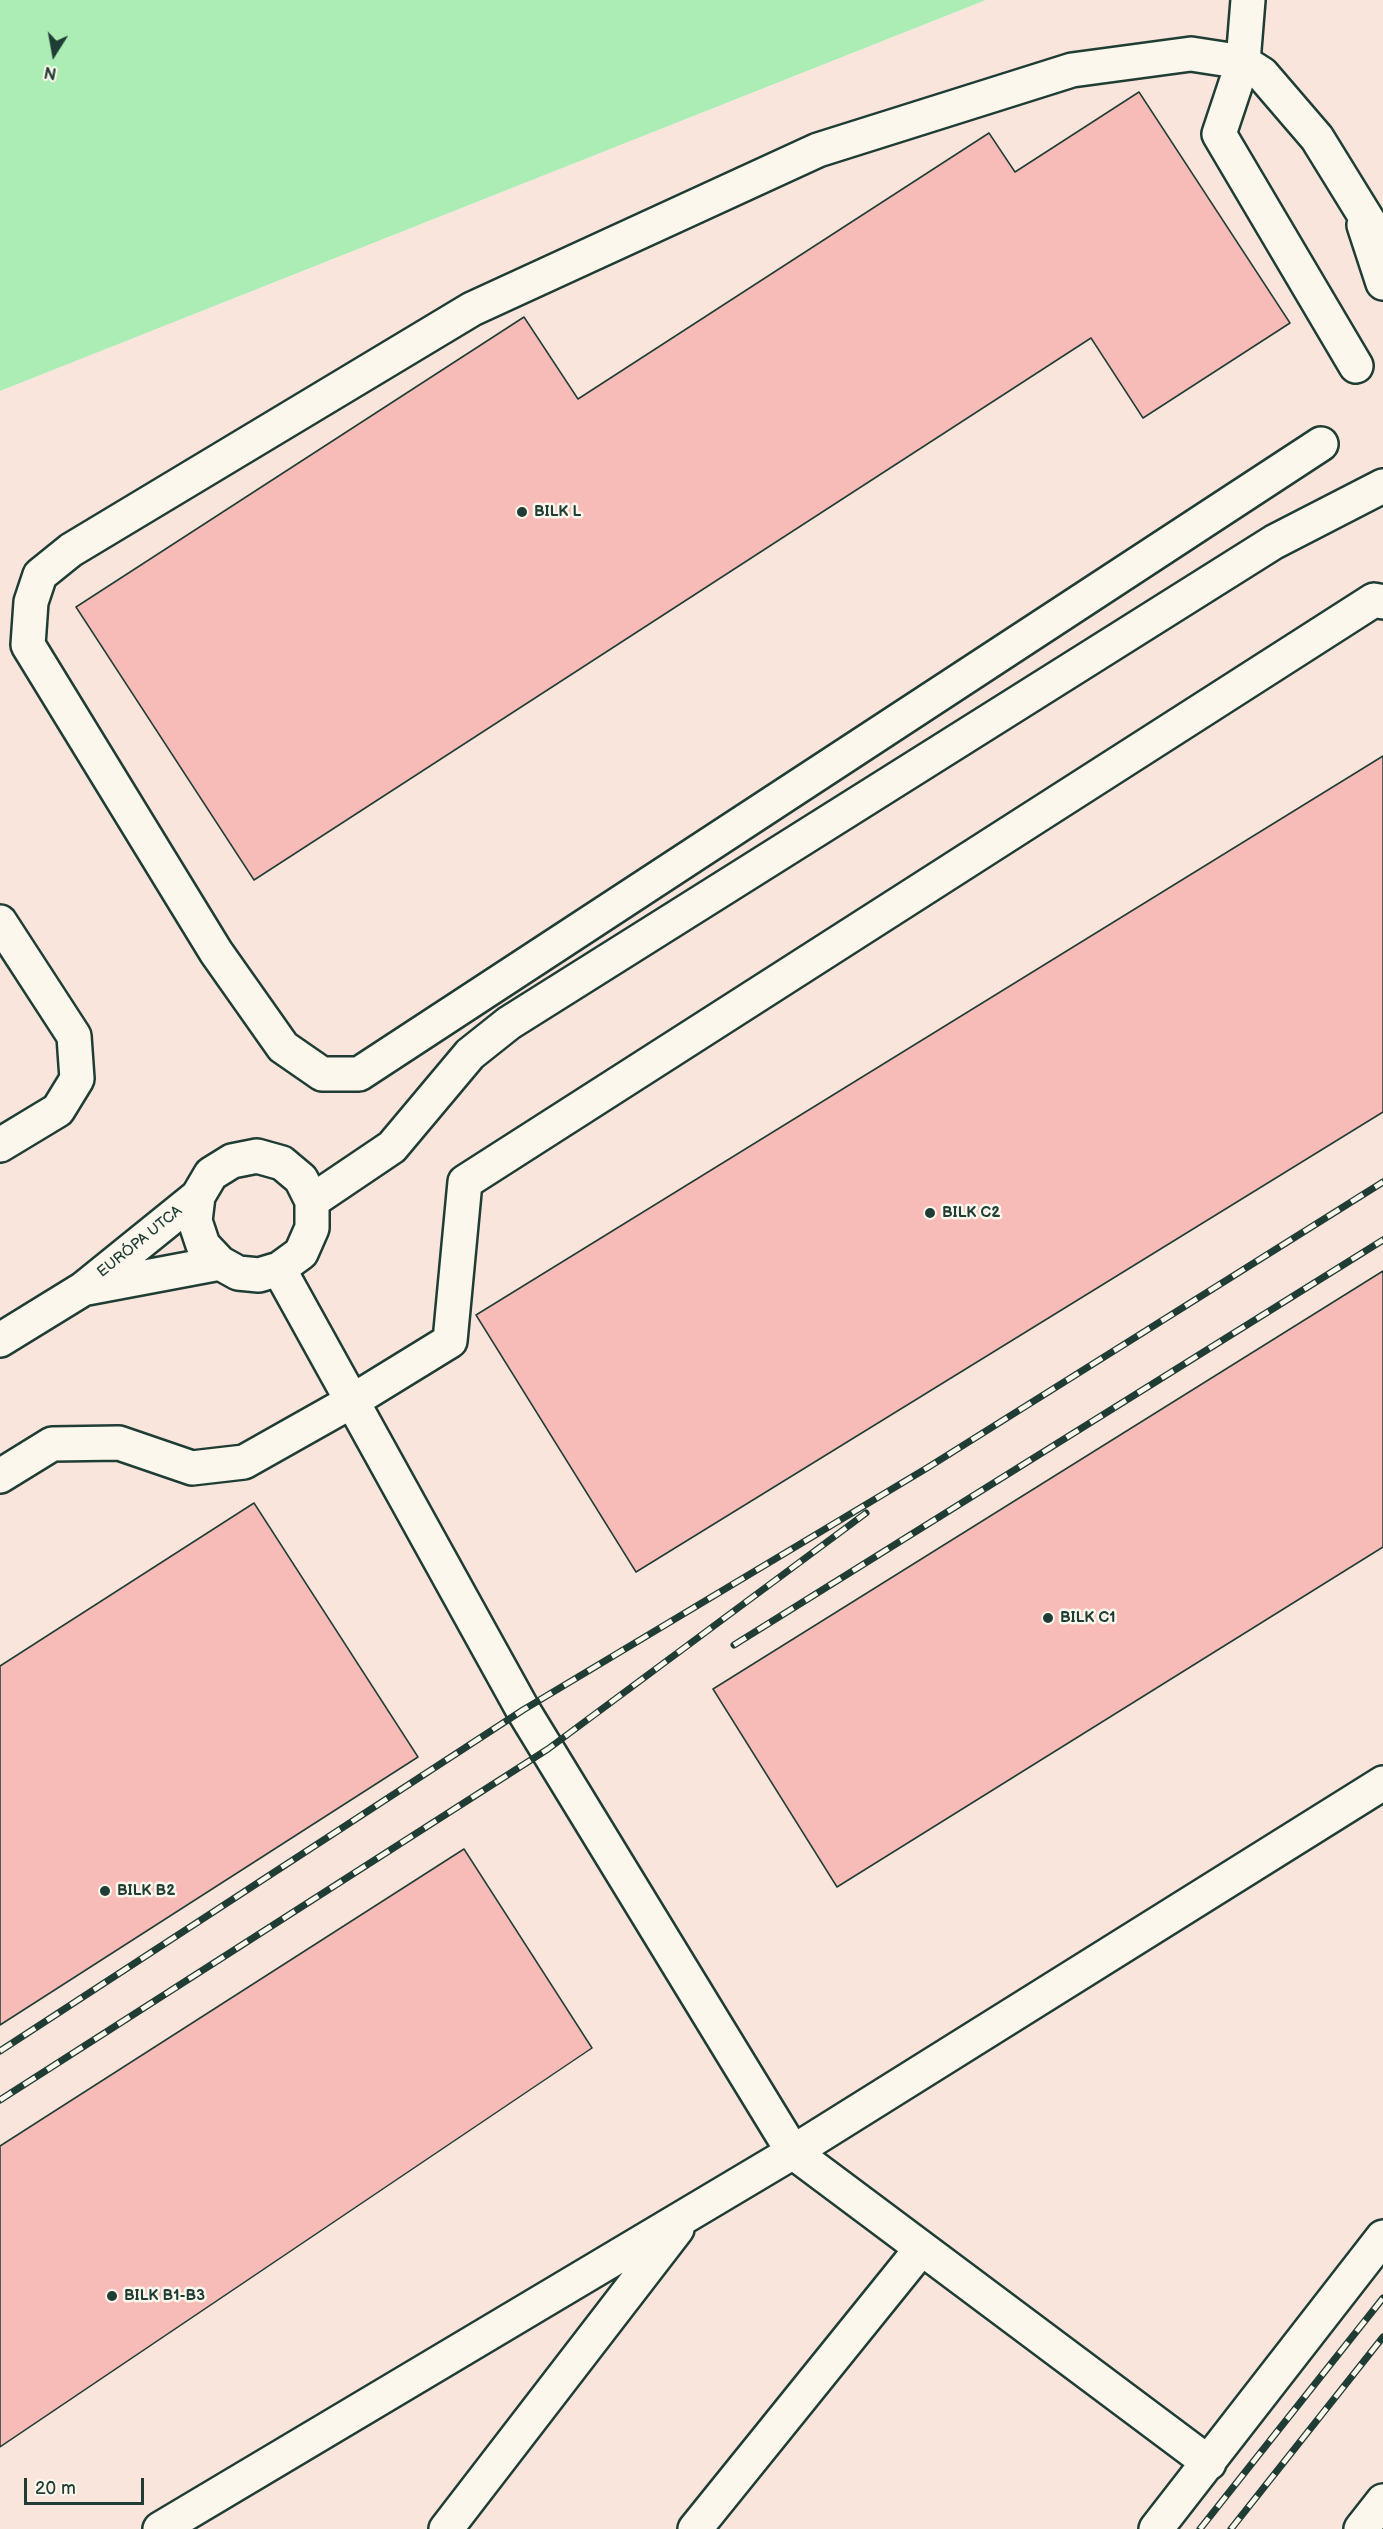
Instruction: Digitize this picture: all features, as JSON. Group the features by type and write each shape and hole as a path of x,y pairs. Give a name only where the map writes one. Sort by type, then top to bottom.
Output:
{"street":[{"path":"1248,0 1243,62 1219,134 1356,366"},
{"path":"1321,444 359,1074 322,1074 283,1047 216,952 28,645 31,602 40,575 71,550 472,309 818,150 1072,70 1191,54 1243,62 1262,74 1317,138 1383,245"},
{"path":"1357,203 1383,283"},
{"path":"220,1263 238,1272 259,1275 279,1269 301,1252 312,1228 312,1202 392,1147 470,1054 509,1023 1274,542 1383,486"},
{"path":"0,1476 52,1444 119,1443 192,1468 244,1462 354,1400 450,1341 465,1182 1374,600 1383,602"},
{"path":"0,922 74,1036 77,1079 58,1110 0,1145"},
{"name":"EURÓPA UTCA","path":"0,1340 83,1289 198,1196 211,1174 232,1161 257,1156 282,1163 301,1179 312,1202"},
{"name":"EURÓPA UTCA","path":"198,1196 195,1221 203,1245 220,1263"},
{"name":"EURÓPA UTCA","path":"83,1289 220,1263"},
{"path":"279,1269 354,1400 524,1710 793,2152 1209,2463"},
{"path":"160,2529 793,2152 1383,1783"},
{"path":"446,2529 687,2216"},
{"path":"1156,2529 1383,2237"},
{"path":"695,2529 921,2248"},
{"path":"1361,2529 1383,2502"}],"shaded area":[{"path":"986,0 1383,0 1383,2529 0,2529 0,391"}],"green space":[{"path":"0,0 986,0 0,391"}],"building":[{"name":"BILK L","path":"1139,92 1290,323 1143,418 1091,338 254,880 76,607 524,317 578,399 989,133 1015,172"},
{"name":"BILK C2","path":"1383,756 1383,1112 636,1572 476,1315"},
{"name":"BILK C1","path":"1383,1271 1383,1547 837,1887 713,1689"},
{"name":"BILK B2","path":"254,1503 418,1757 0,2025 0,1666"},
{"name":"BILK B1-B3","path":"464,1849 592,2048 0,2447 0,2146"}],"railway":[{"path":"0,2051 523,1710 927,1468 1383,1182"},
{"path":"734,1645 1383,1240"},
{"path":"0,2100 548,1749 866,1513"},
{"path":"1200,2529 1383,2298"},
{"path":"1231,2529 1383,2337"}],"place":[{"name":"BILK L","path":"522,512"},
{"name":"BILK C2","path":"930,1213"},
{"name":"BILK C1","path":"1048,1618"},
{"name":"BILK B2","path":"105,1891"},
{"name":"BILK B1-B3","path":"112,2296"}]}
